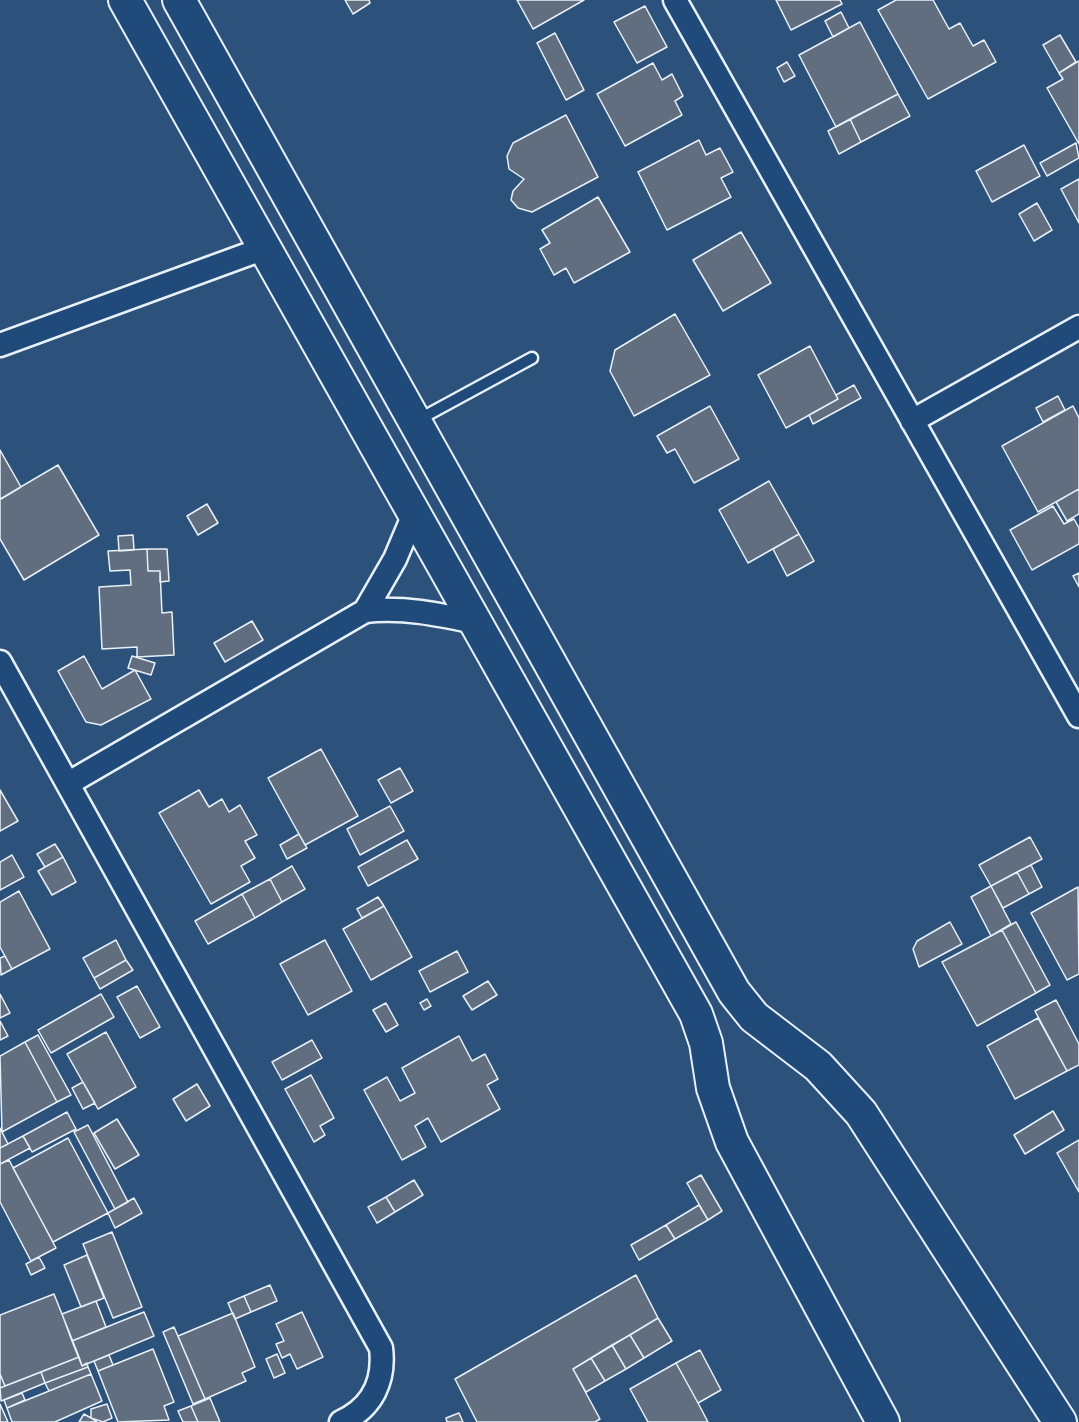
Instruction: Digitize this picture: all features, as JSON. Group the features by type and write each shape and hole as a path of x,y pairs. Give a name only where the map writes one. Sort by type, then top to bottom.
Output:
{"main road":[{"path":"125,0 702,1027 712,1088 732,1142 883,1422"},
{"path":"179,0 743,1005 754,1017 818,1066 861,1113 1060,1422"},
{"path":"702,1027 743,1005"}],"street":[{"path":"675,0 1079,716"},
{"path":"0,345 265,248"},
{"path":"912,421 1079,327"},
{"path":"365,611 395,559 414,514"},
{"path":"69,783 365,611 392,608 416,610 475,622"},
{"path":"0,662 381,1347 383,1364 374,1395 363,1408 341,1422"}],"lane":[{"path":"416,422 532,358"}],"building":[{"path":"345,0 369,0 370,3 353,14"},
{"path":"517,0 584,0 533,29"},
{"path":"776,0 840,0 842,4 791,30"},
{"path":"896,0 933,0 949,29 960,23 973,46 984,40 996,62 928,99 878,10"},
{"path":"645,6 667,47 637,63 614,22"},
{"path":"841,12 849,28 833,37 825,21"},
{"path":"860,22 898,94 836,127 799,55"},
{"path":"555,33 584,90 566,100 537,43"},
{"path":"1060,35 1076,62 1059,73 1043,45"},
{"path":"1079,61 1079,144 1047,88 1063,79 1059,73"},
{"path":"787,62 795,76 784,82 777,68"},
{"path":"653,63 662,80 672,74 683,96 675,101 682,115 625,146 597,94"},
{"path":"898,94 910,116 861,142 850,119"},
{"path":"566,115 598,177 532,212 518,208 511,200 513,191 524,179 509,169 507,156 513,143"},
{"path":"850,119 861,142 839,154 828,131"},
{"path":"699,140 706,155 720,148 733,172 721,178 731,197 667,230 638,172"},
{"path":"1076,143 1079,158 1047,176 1040,163"},
{"path":"1024,145 1040,176 992,202 976,171"},
{"path":"1079,179 1079,223 1061,189"},
{"path":"598,197 630,252 574,283 566,268 554,275 540,249 550,243 542,230"},
{"path":"1037,203 1052,230 1034,241 1019,214"},
{"path":"741,232 771,283 723,311 693,260"},
{"path":"675,314 710,375 634,416 610,371 615,350"},
{"path":"810,346 838,399 786,428 758,375"},
{"path":"854,385 861,398 813,424 809,415 838,399 836,395"},
{"path":"1058,396 1065,410 1043,422 1036,408"},
{"path":"710,406 739,459 694,483 675,449 667,453 657,436"},
{"path":"1073,406 1079,418 1079,489 1038,512 1002,446"},
{"path":"0,450 21,487 1,499 0,498"},
{"path":"58,465 99,535 24,580 0,539 0,499"},
{"path":"769,481 799,534 748,563 719,510"},
{"path":"1079,489 1079,514 1067,521 1056,502"},
{"path":"207,504 218,523 198,535 187,516"},
{"path":"1053,506 1064,524 1074,519 1079,528 1079,544 1032,570 1010,530"},
{"path":"799,534 814,561 787,576 773,549"},
{"path":"133,535 134,550 119,551 118,536"},
{"path":"147,549 167,549 169,581 160,582 160,571 148,571"},
{"path":"147,549 148,571 160,571 162,613 172,612 174,655 137,657 137,647 102,649 99,587 131,585 130,570 110,571 108,551"},
{"path":"1079,573 1079,587 1073,576"},
{"path":"252,621 263,640 225,662 214,643"},
{"path":"84,656 102,689 135,670 151,699 101,725 86,722 58,671"},
{"path":"132,656 155,663 151,675 128,668"},
{"path":"321,749 358,816 305,845 268,778"},
{"path":"400,768 413,791 391,803 378,780"},
{"path":"0,790 18,821 0,831"},
{"path":"199,790 209,807 222,799 229,812 240,805 257,835 245,841 255,858 241,866 250,882 211,904 159,813"},
{"path":"390,806 404,831 360,855 347,829"},
{"path":"299,834 307,848 287,859 280,845"},
{"path":"1030,837 1042,859 991,886 979,865"},
{"path":"407,840 418,859 368,886 358,867"},
{"path":"55,844 63,857 45,867 37,854"},
{"path":"12,855 24,877 0,890 0,862"},
{"path":"63,857 76,882 52,895 38,871"},
{"path":"1031,865 1042,887 1029,894 1017,872"},
{"path":"292,866 305,889 282,902 270,879"},
{"path":"1017,872 1029,894 1003,908 991,886"},
{"path":"270,879 282,902 255,918 242,894"},
{"path":"991,886 1011,924 991,936 971,897"},
{"path":"1078,887 1079,974 1067,980 1031,913"},
{"path":"19,891 50,949 12,969 0,947 0,902"},
{"path":"242,894 255,918 208,944 195,921"},
{"path":"378,897 384,906 362,918 357,909"},
{"path":"384,906 412,957 371,980 343,929"},
{"path":"950,922 962,944 919,967 913,949 917,941"},
{"path":"1016,922 1050,985 1036,993 1002,930"},
{"path":"1002,930 1036,993 977,1026 942,962"},
{"path":"116,940 126,960 94,978 83,958"},
{"path":"325,940 352,991 308,1015 280,964"},
{"path":"457,951 468,972 430,992 419,971"},
{"path":"5,956 12,969 1,975 0,958"},
{"path":"126,960 133,970 100,989 94,978"},
{"path":"488,981 497,995 472,1010 463,996"},
{"path":"137,986 160,1027 140,1038 117,997"},
{"path":"0,994 10,1013 0,1018"},
{"path":"101,994 114,1017 51,1053 38,1030"},
{"path":"427,999 431,1006 424,1010 420,1003"},
{"path":"1056,1000 1079,1044 1079,1065 1067,1071 1035,1011"},
{"path":"386,1003 398,1025 386,1032 373,1010"},
{"path":"1038,1018 1067,1071 1015,1099 987,1046"},
{"path":"0,1021 8,1036 0,1040"},
{"path":"106,1032 136,1087 98,1109 67,1054"},
{"path":"38,1035 71,1095 57,1102 25,1042"},
{"path":"459,1036 472,1061 485,1054 498,1079 487,1085 500,1109 441,1142 428,1118 415,1126 426,1147 402,1160 364,1090 387,1077 400,1101 415,1093 402,1068"},
{"path":"312,1040 322,1058 282,1080 272,1062"},
{"path":"25,1042 57,1102 2,1132 0,1056"},
{"path":"311,1075 334,1118 320,1126 325,1135 314,1142 285,1089"},
{"path":"83,1082 95,1103 83,1109 72,1088"},
{"path":"197,1084 210,1106 186,1121 173,1099"},
{"path":"1053,1111 1064,1130 1025,1154 1014,1135"},
{"path":"67,1112 76,1129 32,1152 23,1136"},
{"path":"117,1119 139,1155 115,1169 94,1133"},
{"path":"88,1125 128,1202 115,1209 74,1132"},
{"path":"0,1128 8,1144 0,1148"},
{"path":"23,1136 30,1148 0,1164 0,1148"},
{"path":"68,1138 108,1213 53,1242 13,1168"},
{"path":"1079,1140 1079,1192 1057,1153"},
{"path":"9,1160 56,1248 31,1261 0,1202 0,1164"},
{"path":"701,1175 722,1211 708,1220 687,1183"},
{"path":"414,1180 423,1195 395,1212 386,1197"},
{"path":"386,1197 395,1212 377,1223 368,1207"},
{"path":"134,1198 142,1213 115,1228 108,1213"},
{"path":"699,1205 708,1220 675,1239 666,1225"},
{"path":"666,1225 675,1239 639,1260 631,1245"},
{"path":"112,1232 142,1307 113,1318 83,1244"},
{"path":"87,1255 104,1298 81,1307 64,1265"},
{"path":"39,1257 45,1268 31,1275 26,1264"},
{"path":"636,1275 658,1318 573,1369 600,1419 595,1422 477,1422 455,1379"},
{"path":"270,1285 277,1301 251,1312 244,1296"},
{"path":"54,1294 79,1357 5,1386 0,1374 0,1315"},
{"path":"244,1296 251,1312 235,1319 228,1303"},
{"path":"96,1301 106,1327 72,1341 62,1314"},
{"path":"144,1312 154,1336 82,1366 72,1341"},
{"path":"302,1312 323,1357 297,1369 290,1354 282,1358 276,1344 284,1341 276,1324"},
{"path":"233,1313 255,1367 242,1373 246,1381 205,1399 178,1336"},
{"path":"658,1318 672,1341 644,1358 630,1335"},
{"path":"174,1327 205,1399 193,1404 163,1332"},
{"path":"630,1335 644,1358 626,1369 612,1345"},
{"path":"612,1345 626,1369 605,1381 591,1358"},
{"path":"153,1349 174,1402 164,1406 169,1420 118,1422 98,1371"},
{"path":"700,1350 721,1390 698,1403 676,1363"},
{"path":"277,1354 285,1373 274,1378 266,1359"},
{"path":"109,1355 113,1365 98,1371 94,1361"},
{"path":"79,1357 82,1366 87,1363 88,1367 45,1383 41,1372"},
{"path":"591,1358 605,1381 586,1392 573,1369"},
{"path":"676,1363 708,1422 648,1422 630,1389"},
{"path":"88,1367 91,1374 49,1391 45,1383"},
{"path":"41,1372 45,1383 1,1401 0,1388"},
{"path":"0,1374 5,1386 0,1388"},
{"path":"91,1374 102,1401 55,1422 12,1422 7,1408"},
{"path":"22,1393 25,1400 7,1408 4,1400"},
{"path":"210,1398 220,1422 198,1422 191,1406"},
{"path":"0,1404 8,1422 0,1422"},
{"path":"107,1404 112,1418 103,1422 91,1418 91,1409"},
{"path":"191,1406 198,1422 183,1422 178,1411"},
{"path":"459,1413 463,1422 447,1422 446,1418"},
{"path":"84,1414 91,1418 97,1422 79,1422"}]}
